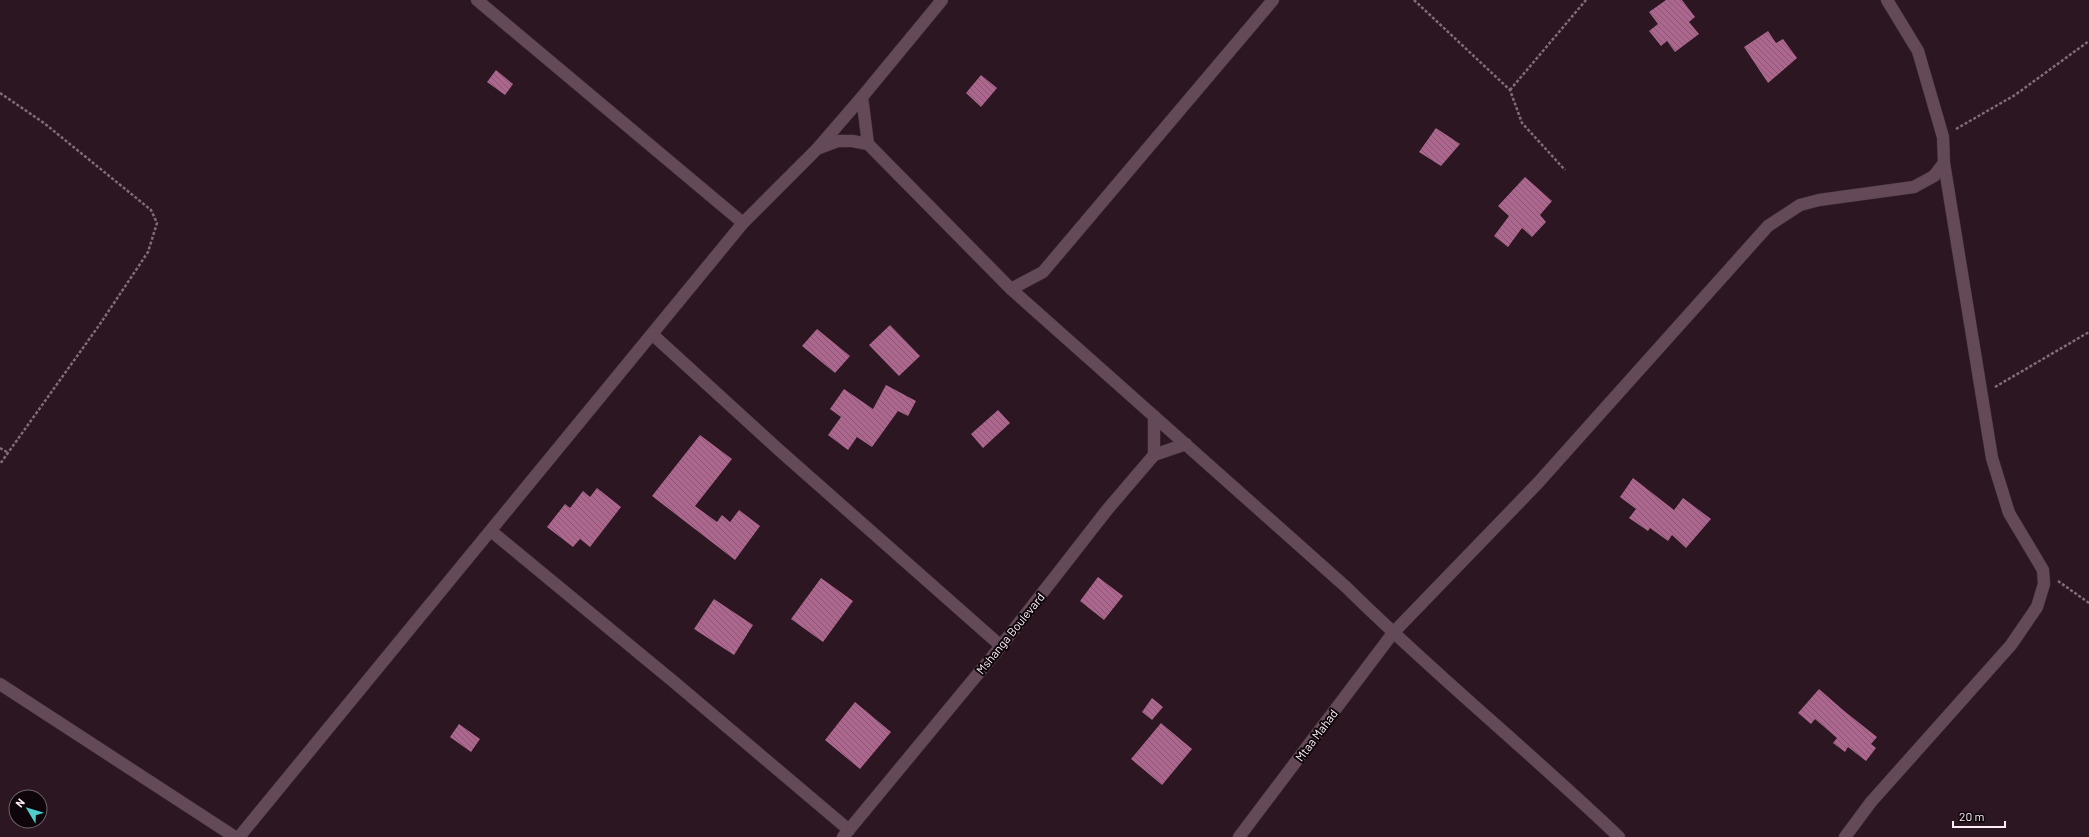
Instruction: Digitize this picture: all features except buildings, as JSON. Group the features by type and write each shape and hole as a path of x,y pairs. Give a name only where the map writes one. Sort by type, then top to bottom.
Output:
{"street":[{"path":"477,0 743,223"},
{"path":"239,837 743,223 817,149 862,98 942,0"},
{"path":"1011,289 1043,272 1273,0"},
{"path":"1845,837 1871,802 2011,645 2037,608 2044,584 2043,570 2009,513 1992,458 1944,163 1943,137 1918,51 1887,0"},
{"path":"862,98 868,144"},
{"path":"817,149 838,142 852,141 868,144 1011,289 1346,587 1393,633 1562,782 1619,837"},
{"name":"Mtaa Mahad","path":"1240,837 1393,633 1537,484 1768,226 1800,205 1819,200 1914,187 1934,176 1944,163"},
{"path":"652,334 779,450 1001,646"},
{"path":"1154,416 1154,455 1186,444"},
{"name":"Mshanga Boulevard","path":"846,834 1001,646 1107,510 1154,455"},
{"path":"490,531 674,682 846,834"},
{"path":"0,684 235,837"}],"path":[{"path":"1414,0 1510,90 1522,123 1565,170"},
{"path":"1510,90 1586,0"},
{"path":"1943,137 2015,95 2089,40"},
{"path":"0,93 44,123 145,205 151,210 157,223 148,252 135,272 100,324 7,452 0,464"},
{"path":"1981,395 2089,332"},
{"path":"0,448 7,452"},
{"path":"2043,570 2089,603"}]}
